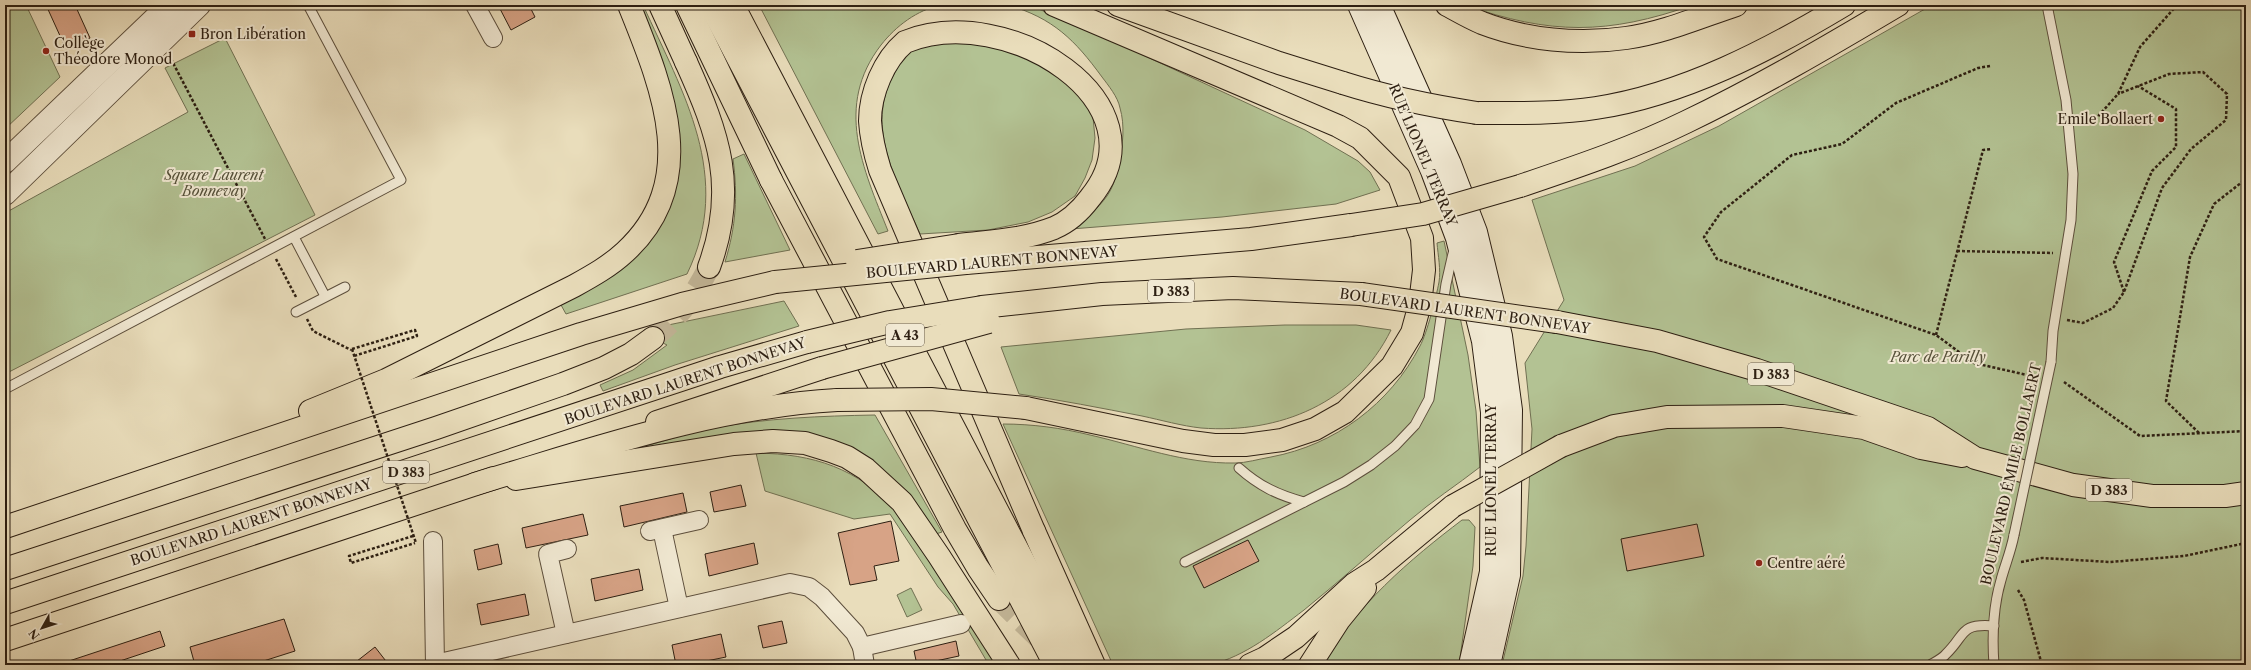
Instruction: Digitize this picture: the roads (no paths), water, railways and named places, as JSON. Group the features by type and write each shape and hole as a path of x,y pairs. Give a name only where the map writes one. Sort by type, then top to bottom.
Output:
{"highway":[{"path":"219,455 294,418 393,376 574,286 600,272 624,253 638,238 650,220 662,196 669,175 670,147 663,96 629,5"},
{"path":"660,5 706,106 716,137 722,164 725,191 723,218 710,267"},
{"path":"688,5 771,180 955,529 978,568 999,599"},
{"name":"A 43","path":"710,5 1055,665"},
{"name":"A 43","path":"733,5 1078,665"},
{"path":"475,484 690,421 783,404 837,400 931,399 1026,408 1183,441 1214,445 1245,445 1282,440 1315,429 1346,412 1392,366 1412,333 1420,304 1424,270 1422,238 1399,177 1360,138 1338,126 1054,5"},
{"path":"1118,5 1279,63 1385,96 1477,113 1535,113 1595,108 1648,96 1696,81 1761,50 1844,5"},
{"path":"1447,5 1482,23 1521,34 1562,40 1600,40 1627,38 1664,29 1736,5"},
{"name":"BOULEVARD LAURENT BONNEVAY","path":"5,527 581,334 773,279 962,254 1251,239 1351,226 1423,214 1520,186 1595,160 1686,122 1762,83 1898,5"},
{"path":"970,14 928,25 911,36 890,59 878,81 874,99 870,119 872,141 880,170 903,228 1094,665"},
{"path":"962,254 1030,236 1055,227 1085,205 1096,192 1104,176 1111,148 1110,126 1100,95 1074,61 1032,28"},
{"name":"BOULEVARD LAURENT BONNEVAY","path":"5,603 720,367 807,342 890,322 985,314 1102,294 1233,288 1360,294 1557,322 1657,340 1757,370 1928,428 1974,458 2073,485 2152,496 2225,496 2246,493"},
{"path":"5,640 475,484 600,440 985,314"},
{"path":"5,569 436,428 563,384 604,368 631,354 653,338"},
{"path":"1250,665 1264,658 1296,637 1354,584 1376,570 1453,506 1561,446 1614,426 1667,417 1783,416 1864,428 1921,448 1974,458"},
{"path":"475,484 734,444 773,441 805,443 831,451 866,469 902,502 939,556 1009,665"},
{"path":"1310,665 1339,620 1362,593 1376,570"}],"main road":[{"path":"5,162 169,5"},
{"path":"5,194 199,5"},
{"name":"RUE LIONEL TERRAY","path":"1359,5 1432,171 1457,238 1484,340 1492,412 1491,572 1470,665"},
{"name":"RUE LIONEL TERRAY","path":"1379,5 1450,164 1476,232 1501,336 1511,410 1509,575 1489,665"}],"street":[{"path":"475,5 493,38"},
{"path":"679,608 656,530 699,520"},
{"path":"424,542 435,664 790,583 809,587 822,597 856,633 862,647 865,665"},
{"path":"566,634 548,554 567,549"},
{"path":"862,647 961,624"}],"lane":[{"path":"5,389 400,180 308,5"},
{"name":"BOULEVARD ÉMILE BOLLAERT","path":"1994,665 1994,626 2001,581 2014,535 2052,362 2055,317 2071,220 2073,174 2070,126 2047,5"},
{"path":"294,237 325,296"},
{"path":"1185,562 1344,482 1371,465 1395,446 1415,425 1429,400 1446,284 1457,238"},
{"path":"298,308 345,287"},
{"path":"1239,468 1254,482 1279,496 1304,502"},
{"path":"1930,665 1946,655 1965,630 1978,625 1994,626"}],"tunnel":[{"path":"653,338 670,323 685,306 698,288 709,267"},
{"path":"999,599 1041,640"}],"place":[{"name":"Bron Libération","path":"192,34"},
{"name":"Collège Théodore Monod","path":"46,51"},
{"name":"Emile Bollaert","path":"2161,119"},
{"name":"Centre aéré","path":"1759,563"}],"park label":[{"name":"Square Laurent Bonnevay","path":"214,184"},
{"name":"Parc de Parilly","path":"1938,357"}]}
